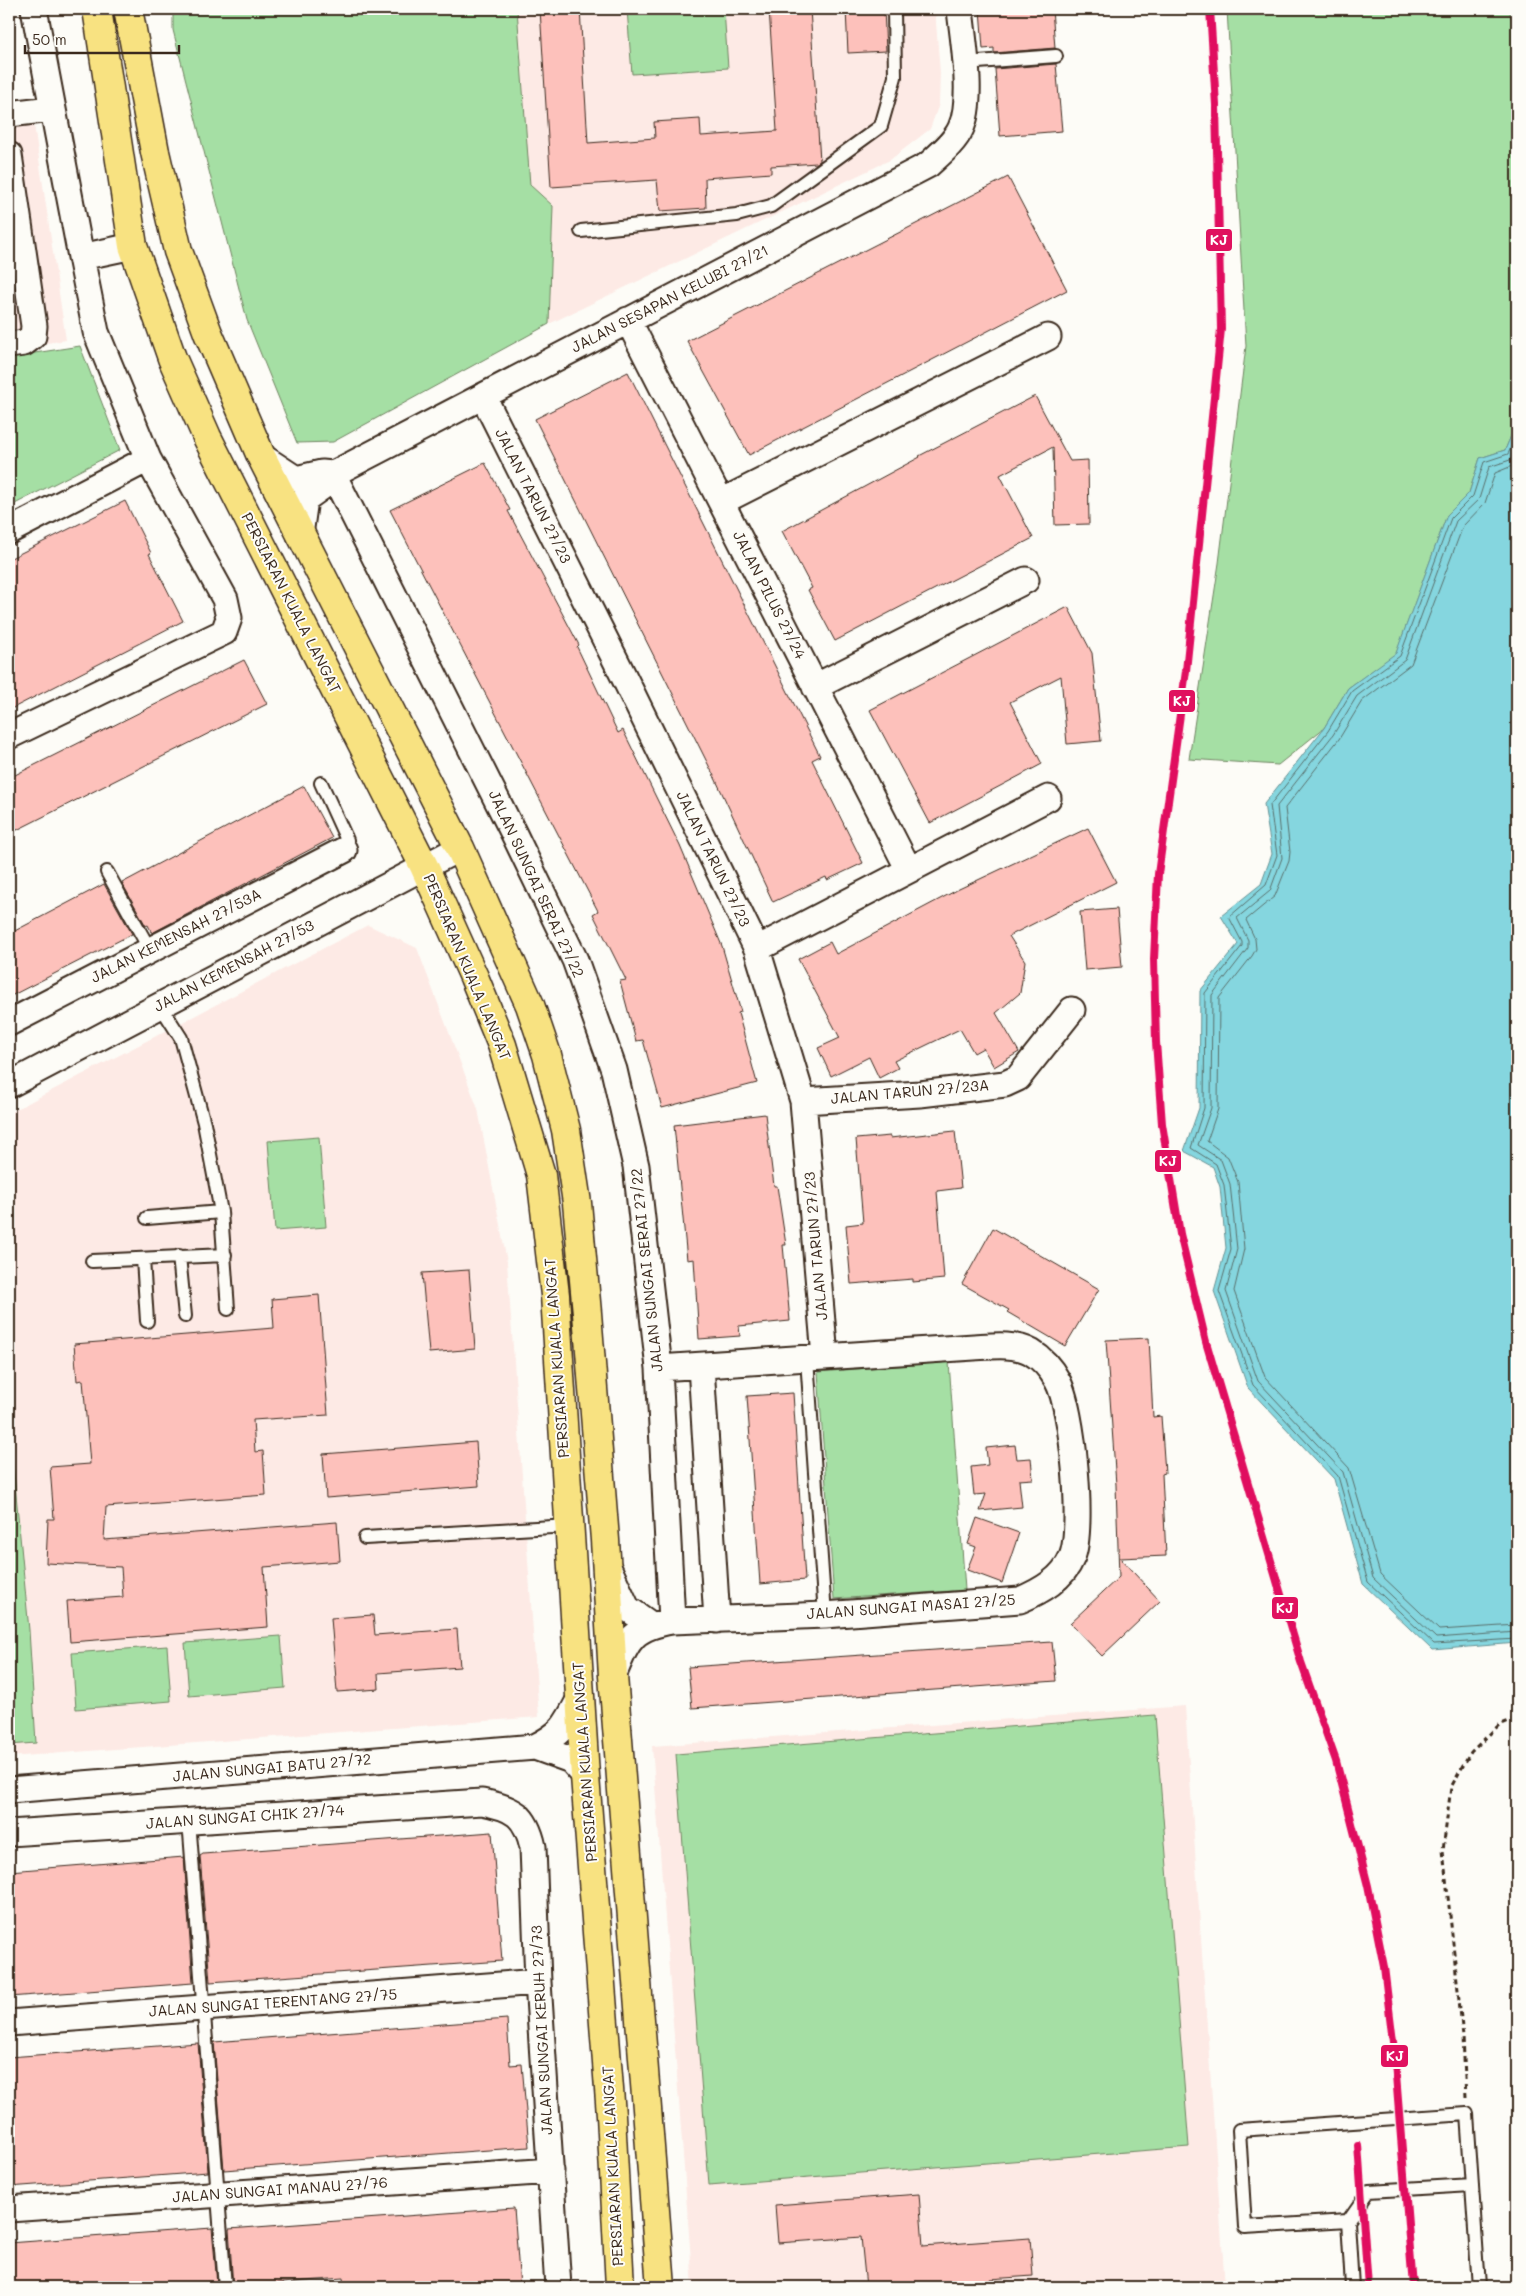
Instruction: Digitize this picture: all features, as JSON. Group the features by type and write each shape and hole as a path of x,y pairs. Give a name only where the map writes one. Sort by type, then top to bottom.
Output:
{"main road":[{"name":"PERSIARAN KUALA LANGAT","path":"97,9 133,246 172,358 207,438 424,866 502,1045 541,1175 555,1295 585,1776 611,2115 620,2287"},
{"path":"128,9 155,152 178,251 208,333 261,456 460,848 530,1005 547,1055 566,1130 578,1212 662,2287"}],"street":[{"path":"9,736 224,632 230,618 225,599 148,459 96,332 51,109 34,9"},
{"name":"JALAN SESAPAN KELUBI 27/21","path":"261,456 296,479 333,474 928,165 945,150 961,128 968,96 960,9"},
{"path":"9,114 51,109"},
{"path":"9,154 34,326 34,336 24,343 9,345"},
{"path":"81,257 133,246"},
{"name":"JALAN PILUS 27/24","path":"628,320 909,870"},
{"path":"721,502 1048,337"},
{"name":"JALAN TARUN 27/23","path":"483,396 623,675 757,949 803,1101 816,1358"},
{"path":"9,531 148,459"},
{"path":"300,535 306,499 326,484 333,474"},
{"name":"JALAN SUNGAI SERAI 27/22","path":"333,474 514,834 575,960 614,1070 636,1166 659,1368 662,1623"},
{"path":"815,687 1026,580"},
{"path":"757,949 1048,798"},
{"name":"JALAN KEMENSAH 27/53","path":"9,1085 460,848"},
{"name":"JALAN KEMENSAH 27/53A","path":"9,1023 344,850"},
{"name":"JALAN TARUN 27/23A","path":"803,1101 920,1094 1005,1084 1018,1078 1072,1010"},
{"name":"JALAN SUNGAI MASAI 27/25","path":"659,1368 998,1346 1030,1352 1046,1365 1057,1380 1063,1394 1070,1421 1077,1508 1072,1557 1058,1576 1042,1591 1020,1600 825,1615 662,1623"},
{"path":"700,1366 717,1620"},
{"path":"606,1563 627,1608 662,1623"},
{"path":"613,1676 628,1642 635,1635 662,1623"},
{"path":"535,1747 560,1733 566,1726 580,1698"},
{"path":"535,1747 571,1760 585,1776"},
{"name":"JALAN SUNGAI BATU 27/72","path":"9,1790 535,1747"},
{"name":"JALAN SUNGAI CHIK 27/74","path":"9,1833 482,1802"},
{"name":"JALAN SUNGAI KERUH 27/73","path":"482,1802 504,1806 519,1815 529,1829 533,1847 538,1982 558,2287"},
{"name":"JALAN SUNGAI TERENTANG 27/75","path":"9,2023 538,1982"},
{"name":"JALAN SUNGAI MANAU 27/76","path":"9,2209 551,2171"}],"lane":[{"path":"581,232 737,216 771,206 881,126 895,77 894,9"},
{"path":"965,63 1056,56"},
{"path":"320,783 347,840 344,850"},
{"path":"107,872 150,950"},
{"path":"160,1005 181,1038 204,1123 221,1212 228,1309"},
{"path":"147,1218 221,1212"},
{"path":"92,1261 225,1255"},
{"path":"179,1256 185,1316"},
{"path":"143,1259 147,1321"},
{"path":"816,1358 825,1615"},
{"path":"365,1538 569,1526"},
{"path":"189,1820 225,2287"},
{"path":"1348,2221 1245,2226 1239,2130 1467,2114 1479,2287"},
{"path":"1352,2287 1348,2221 1369,2191 1472,2185"}],"path":[{"path":"1467,2114 1462,2037 1443,1850 1450,1787 1471,1752 1499,1725 1517,1718"}],"shaded area":[{"path":"173,9 935,9 940,73 939,104 930,129 890,160 549,324 333,442 297,443 247,320 173,30"},
{"path":"33,118 66,340 9,349 9,121"},
{"path":"368,925 417,948 478,1109 507,1262 539,1717 9,1757 9,1113"},
{"path":"1185,1706 1225,2287 693,2287 652,1746"}],"green space":[{"path":"173,9 517,9 530,185 553,206 549,324 333,442 297,443 247,320 173,30"},
{"path":"627,9 724,9 728,68 632,74"},
{"path":"1227,9 1509,9 1517,40 1517,422 1505,450 1480,458 1469,493 1447,515 1396,654 1348,688 1324,728 1278,765 1189,759 1219,563 1246,346"},
{"path":"80,346 120,450 9,507 9,357"},
{"path":"319,1137 326,1227 275,1231 268,1141"},
{"path":"949,1362 965,1590 834,1599 818,1372"},
{"path":"9,1421 29,1630 36,1743 9,1745"},
{"path":"281,1636 285,1688 189,1696 185,1643"},
{"path":"167,1646 171,1701 76,1709 72,1653"},
{"path":"1155,1715 1189,2147 709,2185 676,1754"}],"water":[{"path":"1517,422 1517,1643 1432,1650 1363,1584 1334,1479 1248,1388 1214,1291 1226,1248 1220,1187 1213,1167 1184,1151 1199,1108 1200,991 1238,944 1221,916 1261,884 1272,854 1264,804 1324,728 1348,688 1396,653 1447,515 1469,493 1480,458 1505,450"}],"building":[{"path":"540,9 580,9 588,143 655,138 654,122 700,119 701,136 777,131 769,9 810,9 820,161 817,163 771,166 771,173 705,178 706,208 660,211 657,180 551,187"},
{"path":"846,9 884,9 886,51 848,53"},
{"path":"980,9 1052,9 1055,48 994,53 994,48 983,49"},
{"path":"1056,64 1062,131 1000,136 995,69"},
{"path":"1008,177 1067,290 749,455 687,341"},
{"path":"628,372 820,756 812,760 863,863 827,880 826,877 773,902 715,778 535,419"},
{"path":"1035,396 1070,461 1088,460 1089,524 1055,525 1053,447 1000,475 1033,538 835,641 808,590 812,588 782,531 919,456"},
{"path":"485,463 510,510 508,511 579,645 577,647 618,733 623,730 680,846 722,946 741,1012 738,1013 757,1083 662,1108 643,1040 636,1041 620,981 626,980 593,914 598,911 390,510"},
{"path":"125,501 183,621 9,710 9,559"},
{"path":"1068,607 1092,653 1101,741 1067,744 1061,676 1010,702 1042,764 930,823 870,710"},
{"path":"244,660 267,704 9,834 9,778"},
{"path":"304,786 332,838 152,933 148,925 146,926 122,883"},
{"path":"1088,828 1116,882 1009,936 1025,961 1020,993 996,1013 1019,1052 994,1067 983,1048 974,1053 960,1029 894,1061 898,1068 879,1078 869,1057 831,1076 818,1048 840,1038 798,959 830,942 836,954 959,889"},
{"path":"104,884 132,934 9,997 9,934"},
{"path":"1117,909 1122,967 1085,970 1080,912"},
{"path":"765,1114 774,1186 777,1186 786,1245 783,1245 790,1321 739,1326 740,1336 699,1339 694,1259 687,1260 674,1125"},
{"path":"955,1131 961,1188 937,1191 944,1279 913,1282 913,1279 851,1284 846,1225 863,1223 856,1139 890,1136 890,1138"},
{"path":"993,1228 1099,1289 1065,1346 1007,1312 1009,1310 962,1284"},
{"path":"469,1270 475,1349 429,1353 422,1273"},
{"path":"319,1295 328,1415 253,1420 255,1452 263,1451 266,1495 106,1507 104,1540 337,1522 340,1561 264,1567 268,1627 70,1642 67,1601 123,1597 121,1567 46,1563 48,1519 54,1519 50,1467 90,1464 83,1380 77,1381 74,1344 274,1328 272,1299"},
{"path":"1149,1338 1153,1417 1161,1416 1165,1473 1162,1474 1166,1556 1120,1558 1160,1601 1102,1656 1070,1623 1119,1577 1116,1485 1106,1340"},
{"path":"793,1393 805,1580 760,1584 747,1396"},
{"path":"476,1442 479,1486 326,1498 323,1454"},
{"path":"1015,1445 1017,1459 1031,1458 1033,1479 1019,1480 1022,1507 980,1511 986,1494 974,1495 971,1467 988,1465 986,1448"},
{"path":"977,1518 1019,1533 1002,1583 967,1570 976,1547 968,1544"},
{"path":"373,1615 375,1635 457,1629 460,1667 378,1673 379,1689 337,1692 331,1618"},
{"path":"1052,1642 1056,1681 692,1708 688,1667"},
{"path":"492,1832 502,1961 210,1982 200,1856 203,1854"},
{"path":"184,1857 193,1983 9,1997 9,1871"},
{"path":"507,2019 510,2065 522,2064 529,2147 224,2170 214,2042"},
{"path":"198,2043 208,2172 9,2187 9,2057"},
{"path":"919,2194 923,2246 1030,2238 1033,2276 990,2279 991,2287 866,2287 861,2237 778,2243 775,2205"},
{"path":"514,2208 520,2287 344,2287 343,2278 233,2287 229,2229"},
{"path":"212,2228 217,2284 181,2287 9,2287 9,2243"}],"transit line":[{"name":"KJ","path":"1210,9 1216,105 1221,329 1186,671 1158,874 1154,959 1156,1042 1162,1124 1180,1234 1206,1342 1301,1662 1336,1761 1368,1886 1384,1967 1394,2050 1413,2287"},
{"name":"KJ","path":"1358,2145 1368,2287"}]}
